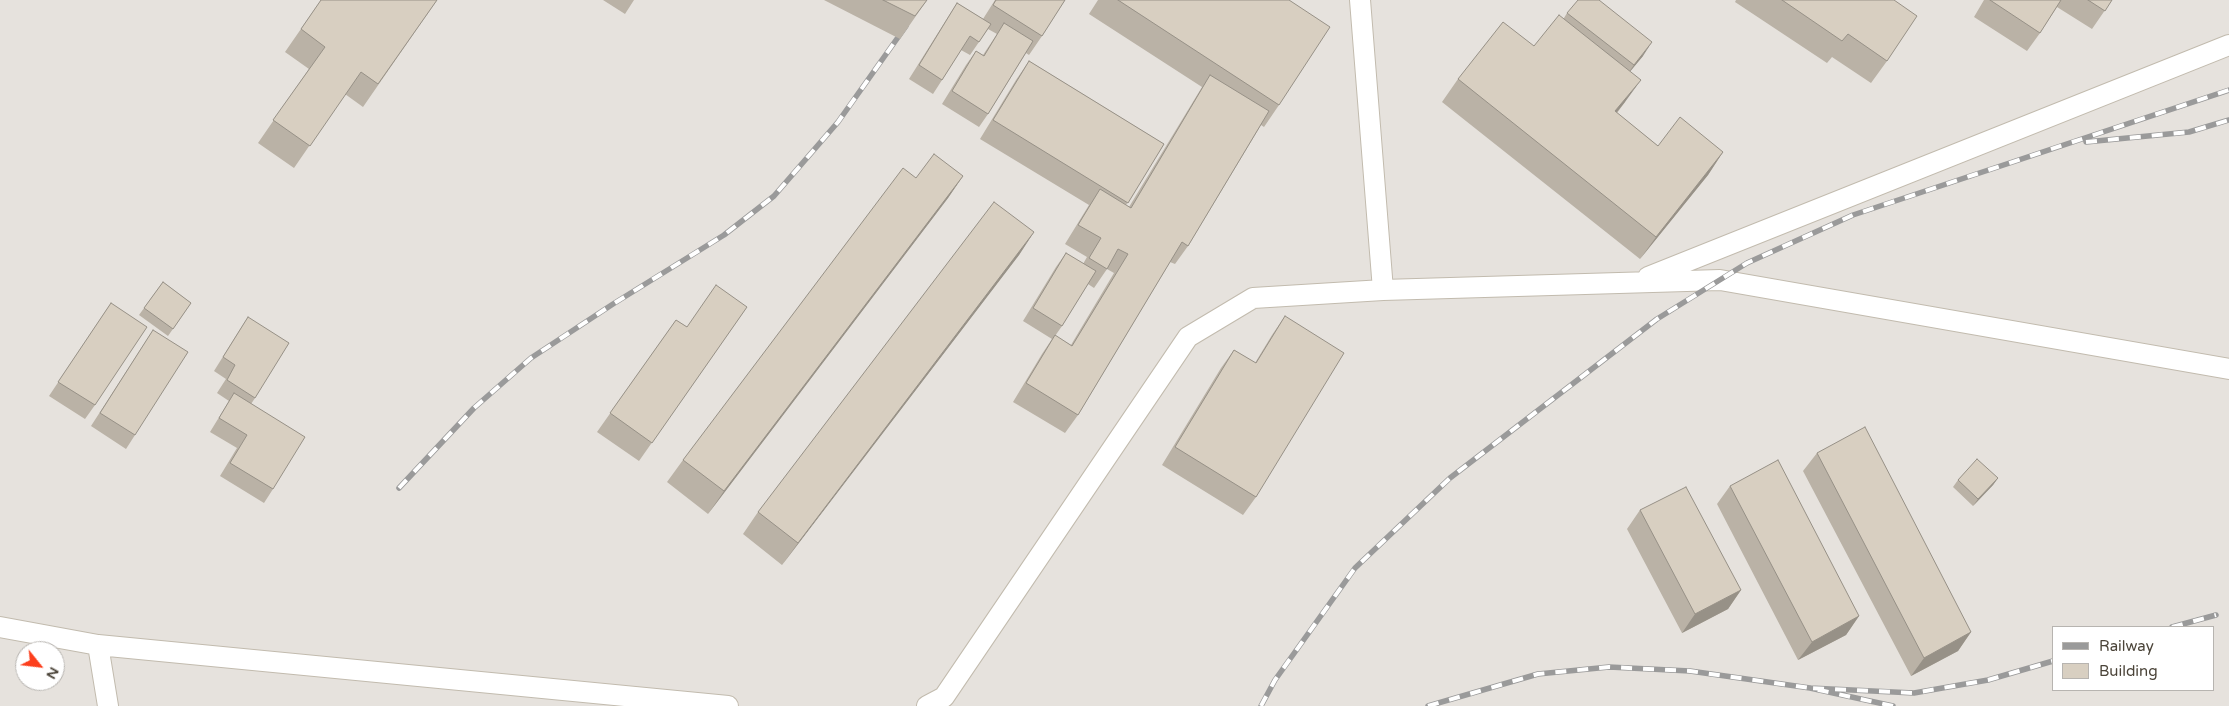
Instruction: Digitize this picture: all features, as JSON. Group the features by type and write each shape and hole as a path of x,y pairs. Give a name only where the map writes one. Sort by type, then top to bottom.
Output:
{"lane":[{"path":"1360,0 1383,290"},
{"path":"1635,282 2229,45"},
{"path":"927,706 944,697 1188,337 1253,298 1383,290 1720,280 2229,369"},
{"path":"0,627 98,645 728,706"},
{"path":"98,645 108,706"}],"shaded area":[{"path":"0,0 2229,0 2229,706 0,706"}],"building":[{"path":"321,0 437,0 378,84 361,72 310,146 273,120 325,47 301,29"},
{"path":"883,0 927,0 915,16"},
{"path":"996,0 1065,0 1042,36 993,5"},
{"path":"1118,0 1289,0 1330,27 1279,105"},
{"path":"1578,0 1599,0 1652,42 1634,65 1567,13"},
{"path":"1782,0 1894,0 1917,16 1887,61 1848,34 1842,41"},
{"path":"1990,0 2061,0 2040,33"},
{"path":"2088,0 2112,0 2105,11"},
{"path":"957,3 991,24 979,42 970,36 942,80 919,65"},
{"path":"1559,15 1641,80 1615,111 1658,146 1680,117 1723,152 1656,237 1458,79 1503,22 1534,46"},
{"path":"1004,23 1033,41 988,114 952,91 976,51 984,56"},
{"path":"1029,61 1164,144 1128,203 993,120"},
{"path":"1210,75 1269,111 1188,246 1182,242 1078,415 1026,383 1055,335 1072,346 1128,254 1118,249 1107,269 1089,258 1101,238 1078,225 1100,189 1131,208"},
{"path":"934,154 963,176 724,491 683,460 903,168 916,178"},
{"path":"994,202 1034,232 798,543 758,512"},
{"path":"1066,253 1096,271 1062,326 1033,308"},
{"path":"163,282 191,303 173,329 144,308"},
{"path":"716,285 747,307 652,443 610,413 676,320 687,327"},
{"path":"111,303 147,327 95,405 58,382"},
{"path":"1285,316 1344,353 1256,497 1175,447 1234,350 1256,363"},
{"path":"248,317 289,343 255,398 227,380 235,365 223,357"},
{"path":"153,330 188,352 135,435 100,413"},
{"path":"234,393 305,437 273,489 230,463 247,435 219,418"},
{"path":"1865,427 1971,632 1924,658 1817,453"},
{"path":"1977,459 1998,478 1978,499 1958,480"},
{"path":"1778,460 1859,616 1812,642 1730,486"},
{"path":"1686,487 1741,590 1695,614 1640,510"}],"railway":[{"path":"399,488 474,408 531,358 724,235 774,196 838,122 906,26"},
{"path":"1261,706 1275,680 1355,568 1450,478 1657,319 1747,263 1853,215 2229,90"},
{"path":"2086,142 2189,132 2229,120"},
{"path":"2176,626 2216,615"},
{"path":"1893,706 1810,688 1914,693 1988,680 2052,661"},
{"path":"1428,706 1538,674 1609,667 1690,671 1810,688"}]}
